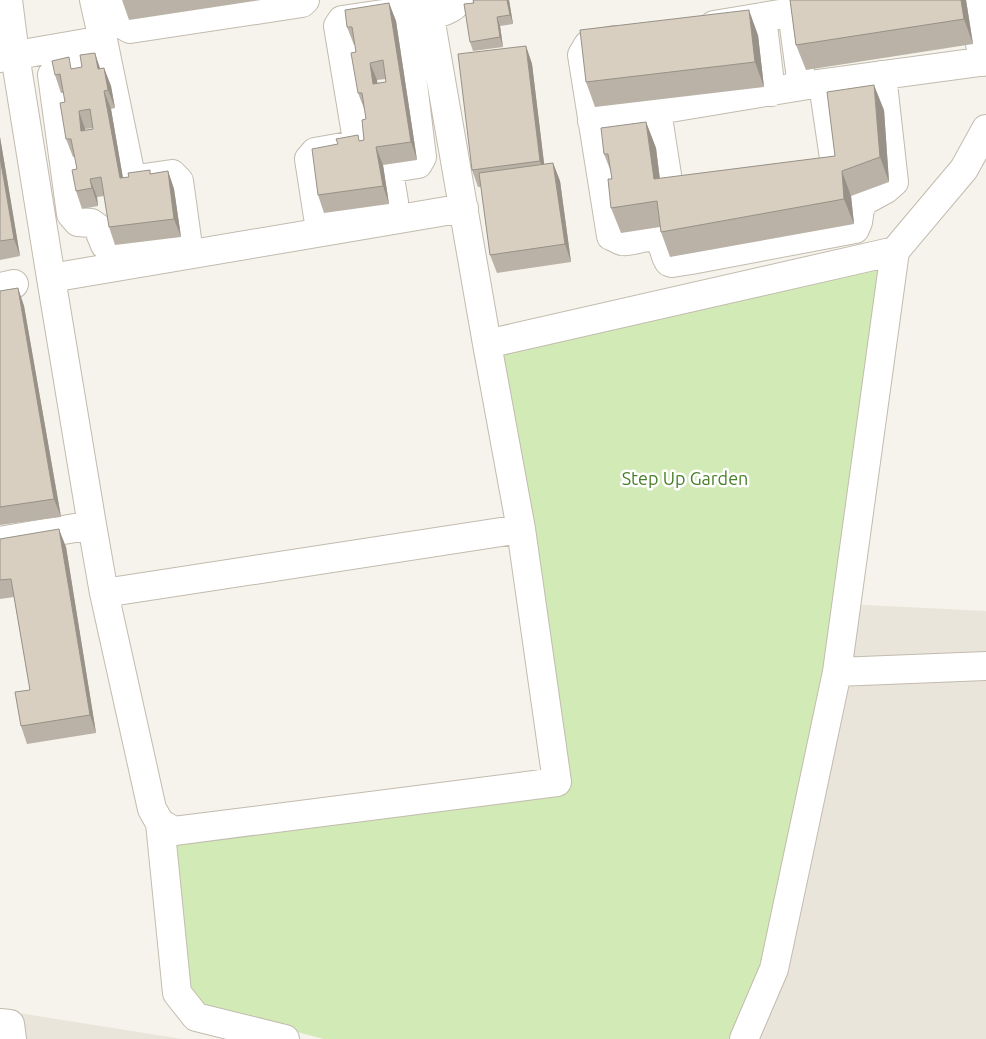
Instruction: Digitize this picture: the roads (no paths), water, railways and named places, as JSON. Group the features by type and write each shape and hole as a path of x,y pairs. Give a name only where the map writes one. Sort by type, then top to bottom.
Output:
{"street":[{"path":"8,0 7,46 51,278 104,594 152,809 160,823 177,993 196,1017 285,1039"},
{"path":"94,0 131,176 137,179 172,174 179,182 188,247"},
{"path":"117,0 121,24 130,29 302,3 305,0"},
{"path":"319,225 309,159 315,152 354,146 357,140 338,26 342,20 416,6 441,12 456,5 459,0"},
{"path":"694,28 862,0"},
{"path":"592,121 813,85 984,62 973,0"},
{"path":"160,823 174,831 558,782 520,529 464,208 416,6"},
{"path":"319,225 391,207 394,202 389,172 393,168 418,164 422,157 416,6"},
{"path":"791,178 829,172 835,165 792,12"},
{"path":"762,17 772,92"},
{"path":"636,37 588,44 582,55 611,236 622,241 652,237 663,248 668,262 855,229 860,209 864,202 894,182 882,75"},
{"path":"7,46 105,50"},
{"path":"105,50 59,68 52,75 71,214 78,222 91,223 98,228 105,244 114,252 188,247"},
{"path":"656,111 669,188 676,197 714,191"},
{"path":"744,1039 774,969 837,672 895,251 964,169 986,128"},
{"path":"51,278 188,247 319,225 464,208"},
{"path":"487,344 895,251"},
{"path":"0,541 92,526"},
{"path":"104,594 520,529"},
{"path":"837,672 986,666"},
{"path":"0,1023 10,1024 12,1039"}],"park label":[{"name":"Step Up Garden","path":"685,478"}]}
